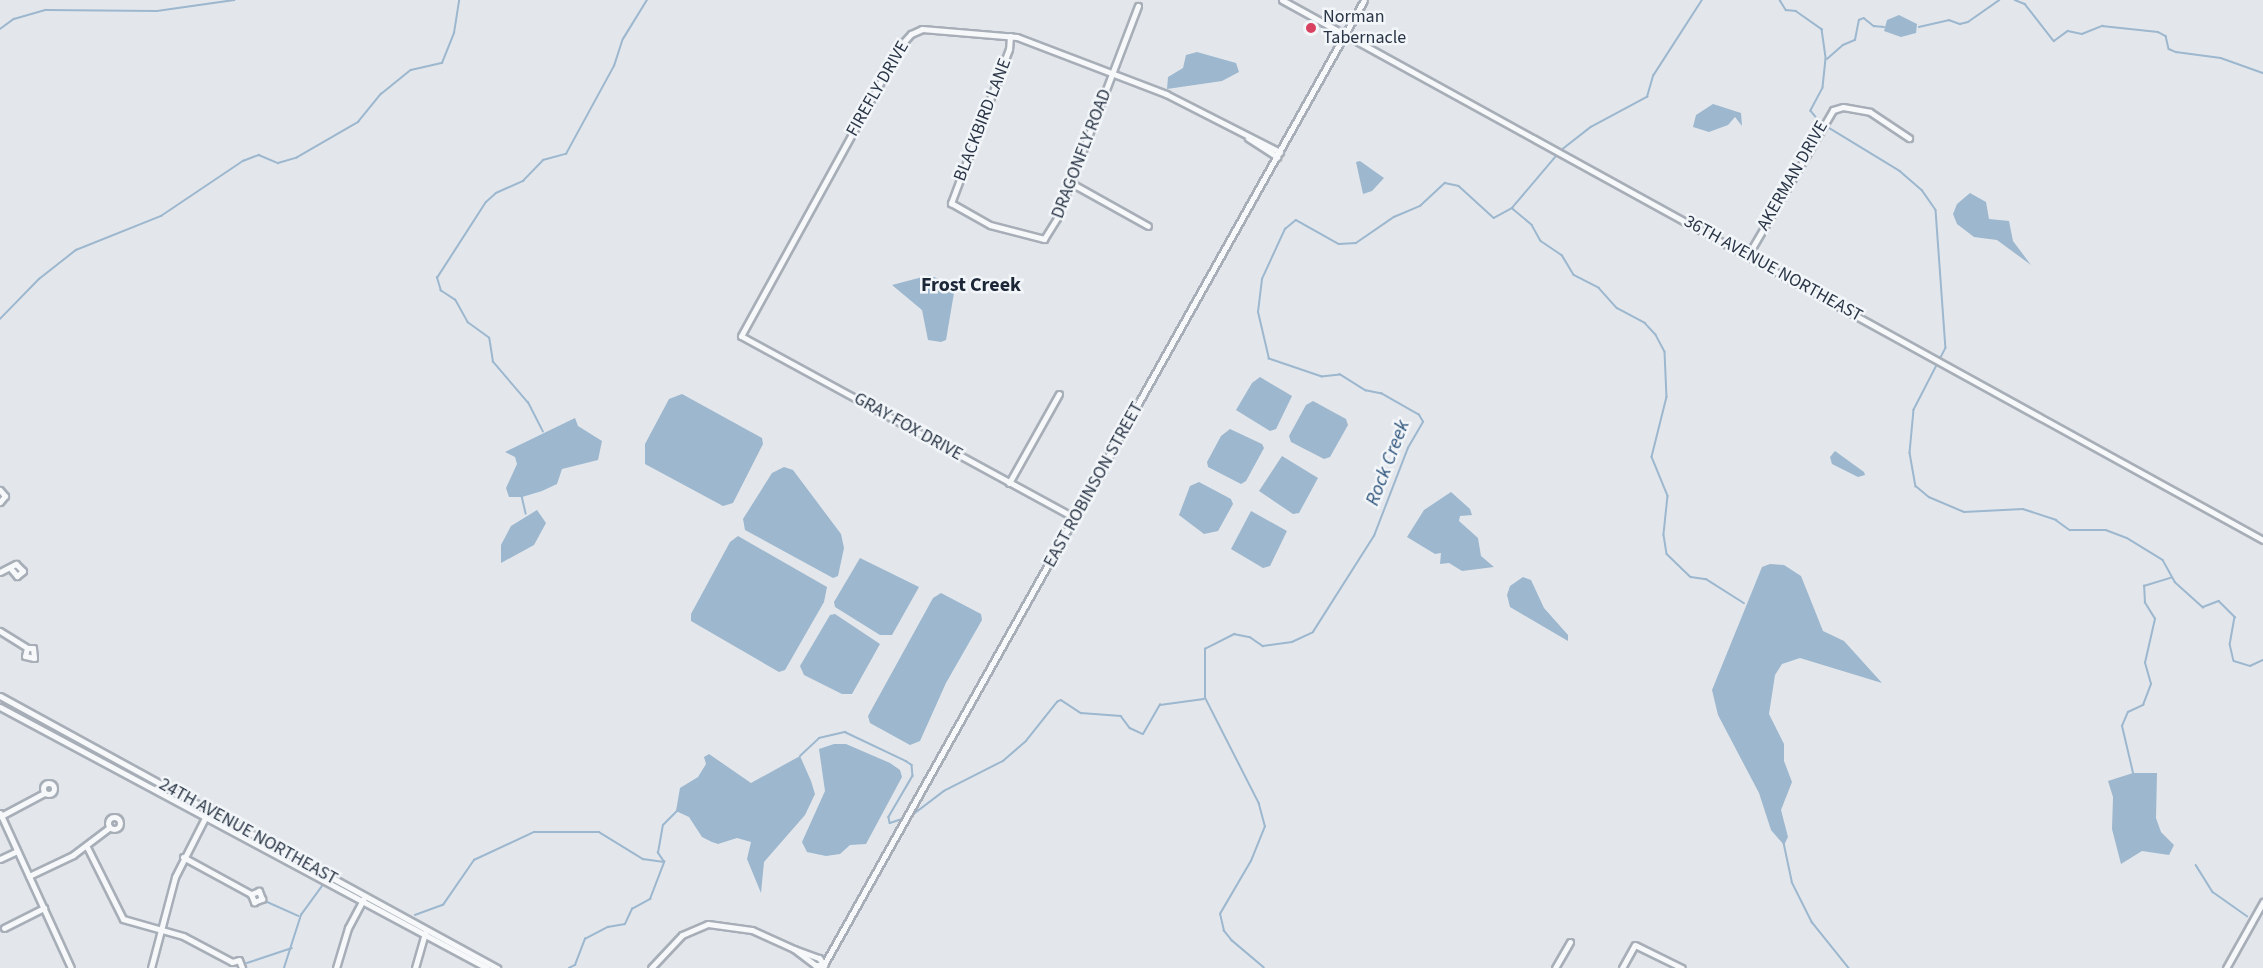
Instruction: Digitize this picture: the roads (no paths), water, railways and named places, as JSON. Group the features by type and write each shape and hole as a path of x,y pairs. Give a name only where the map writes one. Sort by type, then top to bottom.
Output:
{"street":[{"name":"36TH AVENUE NORTHEAST","path":"1282,0 1346,33 2263,540"},
{"name":"EAST ROBINSON STREET","path":"823,966 1364,0"},
{"name":"DRAGONFLY ROAD","path":"951,203 990,225 1044,239 1054,226 1138,6"},
{"name":"FIREFLY DRIVE","path":"741,336 906,38 922,29 1010,36 1173,97 1278,154"},
{"name":"BLACKBIRD LANE","path":"951,203 1009,49 1010,36"},
{"name":"AKERMAN DRIVE","path":"1748,255 1833,110 1843,107 1870,112 1909,138"},
{"path":"1071,183 1148,226"},
{"name":"GRAY FOX DRIVE","path":"741,336 1075,518"},
{"path":"1010,483 1059,394"},
{"path":"0,490 5,496 0,502"},
{"path":"0,572 11,569"},
{"path":"0,631 27,648"},
{"name":"24TH AVENUE NORTHEAST","path":"0,696 210,808 364,898"},
{"name":"24TH AVENUE NORTHEAST","path":"0,707 205,818 497,968"},
{"path":"44,793 1,814 71,968"},
{"path":"151,968 183,857 210,808"},
{"path":"29,876 87,847 110,827"},
{"path":"87,847 121,917 183,936 232,965 239,960 242,968"},
{"path":"0,859 17,851"},
{"path":"183,857 251,894"},
{"path":"336,968 348,928 364,898"},
{"path":"2226,968 2263,902"},
{"path":"4,928 44,908"},
{"path":"651,968 682,935 708,924 752,930 819,958 823,966"},
{"path":"415,968 425,931"},
{"name":"24TH AVENUE NORTHEAST","path":"425,931 487,968"},
{"path":"1555,968 1570,942"},
{"path":"1622,968 1635,945 1682,968"}],"water":[{"path":"1899,15 1917,24 1916,33 1901,37 1884,31 1887,20"},
{"path":"1197,52 1236,63 1239,72 1222,81 1167,89 1168,77 1183,68 1186,55"},
{"path":"1713,104 1741,113 1742,126 1735,117 1728,125 1709,132 1693,127 1696,115"},
{"path":"1360,161 1384,178 1372,191 1363,194 1356,162"},
{"path":"1970,193 1986,202 1989,219 2009,221 2013,241 2031,265 1997,240 1974,237 1957,224 1953,214 1957,204"},
{"path":"930,275 955,287 946,340 941,342 928,340 922,310 892,285"},
{"path":"1260,377 1292,396 1276,429 1270,431 1236,410 1252,383"},
{"path":"682,394 762,438 763,444 733,503 723,506 645,464 645,444 669,399"},
{"path":"1313,401 1346,419 1348,425 1330,457 1324,459 1291,442 1289,436 1306,405"},
{"path":"575,418 578,426 602,441 598,460 562,469 557,484 542,491 522,497 509,497 506,488 517,464 515,457 505,452"},
{"path":"1230,429 1262,444 1264,448 1246,481 1241,484 1208,467 1207,462 1221,436"},
{"path":"1835,451 1865,475 1858,477 1832,464 1830,457"},
{"path":"1282,456 1318,478 1299,513 1293,514 1259,491"},
{"path":"784,467 793,470 841,534 844,548 838,576 833,578 745,530 743,519 772,473"},
{"path":"1199,482 1231,499 1233,504 1218,531 1204,534 1179,515 1190,486"},
{"path":"1451,492 1470,509 1472,515 1460,516 1459,521 1478,538 1481,556 1494,567 1462,571 1449,563 1440,564 1441,553 1435,554 1407,537 1424,510"},
{"path":"537,510 546,523 534,545 501,563 501,545 511,526"},
{"path":"1251,511 1287,531 1270,566 1263,568 1231,549"},
{"path":"738,536 827,587 824,602 785,670 779,672 691,621 691,614 730,542"},
{"path":"860,558 919,587 892,635 880,635 835,607 834,602"},
{"path":"1770,564 1784,565 1801,576 1823,631 1844,641 1882,683 1800,658 1782,664 1775,675 1769,714 1784,744 1784,761 1792,782 1781,810 1788,837 1784,845 1771,830 1759,793 1718,715 1712,690 1762,567"},
{"path":"1523,577 1531,580 1544,608 1568,635 1568,641 1510,607 1507,595 1510,586"},
{"path":"941,593 981,614 982,620 946,683 920,741 910,745 870,723 868,716 933,598"},
{"path":"835,614 880,644 852,694 842,694 804,675 800,666 830,615"},
{"path":"834,744 846,744 890,763 900,770 902,777 866,844 850,845 840,854 826,856 807,852 802,842 825,791 819,749"},
{"path":"709,754 751,783 800,756 811,781 815,794 805,815 764,862 761,893 747,859 751,842 737,838 718,844 712,842 702,837 689,817 676,811 680,788 698,777 706,764 704,757"},
{"path":"2133,773 2157,773 2156,818 2161,832 2174,845 2169,855 2142,851 2121,864 2112,829 2113,797 2108,781"}],"waterway":[{"path":"0,29 14,19 46,10 157,11 234,0"},
{"path":"0,319 39,279 76,250 161,216 243,161 259,155 278,163 296,158 358,122 381,94 411,70 442,63 454,33 459,0"},
{"path":"543,432 528,403 493,362 489,338 468,323 455,300 441,291 437,278 486,202 496,193 523,181 543,160 566,154 614,66 623,39 647,0"},
{"name":"Rock Creek","path":"1560,151 1591,127 1647,97 1653,76 1702,0"},
{"path":"1780,0 1786,10 1796,11 1822,29 1826,59 1823,88 1811,111 1822,124"},
{"path":"1919,27 1949,20 1960,24 1968,22 1999,0"},
{"path":"2015,0 2025,4 2054,41 2068,31 2082,34 2102,26 2158,32 2166,36 2169,49 2176,52 2221,58 2263,73"},
{"path":"1827,59 1843,45 1855,40 1859,20 1864,18 1874,26 1884,27"},
{"path":"1826,126 1900,171 1922,190 1936,210 1946,348 1914,410 1910,453 1916,486 1929,497 1964,512 2023,509 2056,520 2070,530 2106,530 2127,538 2163,560 2175,582 2203,607 2219,601 2235,617 2230,644 2234,661 2250,666 2263,660"},
{"name":"Rock Creek","path":"1264,968 1232,941 1224,931 1220,914 1251,861 1265,827 1259,804 1205,698 1205,649 1234,634 1250,637 1263,646 1292,642 1313,632 1374,536 1408,448 1423,422 1419,415 1382,394 1366,391 1340,375 1322,377 1269,359 1258,312 1262,279 1285,229 1296,220 1339,244 1356,243 1394,217 1420,206 1445,183 1459,186 1494,218 1512,208 1557,155"},
{"path":"1512,208 1532,225 1541,241 1562,255 1574,275 1599,288 1617,308 1645,323 1656,335 1665,352 1667,397 1652,457 1668,496 1664,535 1667,554 1691,577 1706,579 1744,603"},
{"path":"522,496 526,514"},
{"path":"2133,773 2122,726 2128,712 2143,705 2151,684 2145,663 2155,619 2145,603 2144,586 2171,578"},
{"path":"907,819 944,791 1003,761 1026,741 1061,700 1081,713 1121,716 1130,728 1143,734 1160,705 1204,699"},
{"path":"800,756 819,738 845,732 906,761 912,765 913,776 889,817 890,823 902,819"},
{"path":"569,968 575,965 585,939 608,927 625,924 632,909 650,899 664,862 658,853 663,825 677,811"},
{"path":"415,915 443,905 474,860 534,832 599,832 643,859 664,862"},
{"path":"1784,843 1792,882 1812,922 1849,968"},
{"path":"2196,865 2213,892 2247,916"},
{"path":"284,968 301,915 322,886"},
{"path":"263,900 299,916"},
{"path":"247,963 292,948"}],"place":[{"name":"Norman Tabernacle","path":"1311,28"}],"district":[{"name":"Frost Creek","path":"971,285"}]}
